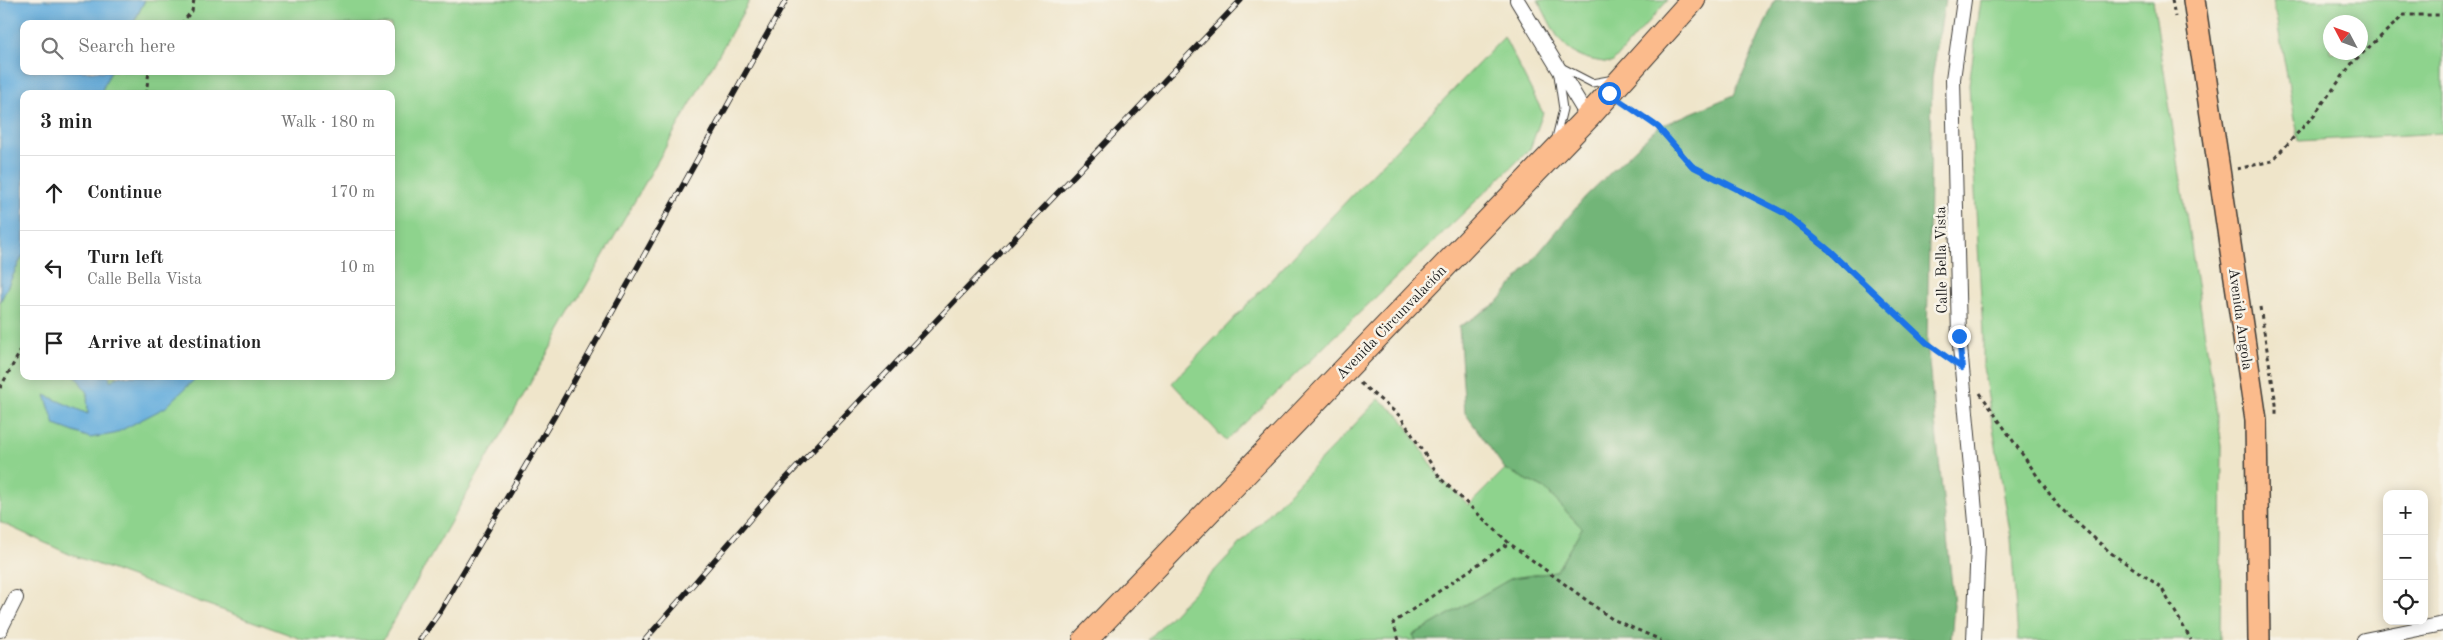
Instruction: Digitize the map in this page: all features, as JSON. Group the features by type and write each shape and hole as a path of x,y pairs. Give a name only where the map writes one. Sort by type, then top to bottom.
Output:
{"highway":[{"name":"Avenida Circunvalación","path":"1085,640 1553,154 1693,0"}],"main road":[{"name":"Avenida Angola","path":"2194,0 2256,420 2259,640"}],"street":[{"path":"1517,0 1588,117"},
{"name":"Calle Bella Vista","path":"1964,0 1953,79 1959,336 1978,544 1974,640"},
{"path":"0,630 16,598"},
{"path":"2364,640 2443,624"}],"lane":[{"path":"1557,65 1592,83 1616,85"},
{"path":"1553,154 1563,110 1557,65"}],"path":[{"path":"184,20 192,11 194,0"},
{"path":"2219,172 2272,161 2314,115 2353,62 2404,15 2443,16"},
{"path":"147,90 148,75"},
{"path":"1616,85 1658,127 1692,166 1784,213 1830,251 1927,343 1962,368 2058,506 2111,553 2161,587 2191,640"},
{"path":"0,388 20,352"},
{"path":"1344,371 1400,416 1441,479 1510,543 1612,620 1661,640"},
{"path":"1399,640 1393,623 1510,543"}],"green space":[{"path":"145,0 750,0 383,640 304,640 69,554 0,522 0,302 20,261 20,380 395,380 395,90 102,90 109,75 395,75 395,20 135,20"},
{"path":"1538,0 1668,0 1612,63 1595,61 1572,52 1558,37"},
{"path":"1775,0 1945,0 1932,79 1927,343 1954,605 1951,640 1416,640 1413,635 1512,578 1556,572 1582,528 1545,489 1505,469 1465,413 1459,327 1497,303 1585,197 1658,127 1734,95"},
{"path":"1981,0 2153,0 2222,446 2220,640 2018,640 2011,538 1983,367 1983,334 1969,84"},
{"path":"2273,0 2443,0 2443,133 2299,141"},
{"path":"1504,37 1543,113 1530,149 1226,441 1172,383"},
{"path":"1379,399 1400,416 1441,479 1469,505 1505,469 1545,489 1582,528 1556,572 1512,578 1413,635 1416,640 1148,640"}],"water":[{"path":"0,0 145,0 135,20 20,20 20,75 109,75 102,90 20,90 20,261 0,302"},
{"path":"79,380 194,380 166,407 114,434 90,438 55,425 45,395 88,414 87,393"}],"railway":[{"path":"420,640 441,610 554,417 786,0"},
{"path":"645,640 777,488 1241,0"}],"route":[{"path":"1609,93 1658,127 1692,166 1784,213 1830,251 1927,343 1962,368 1959,336"}]}
